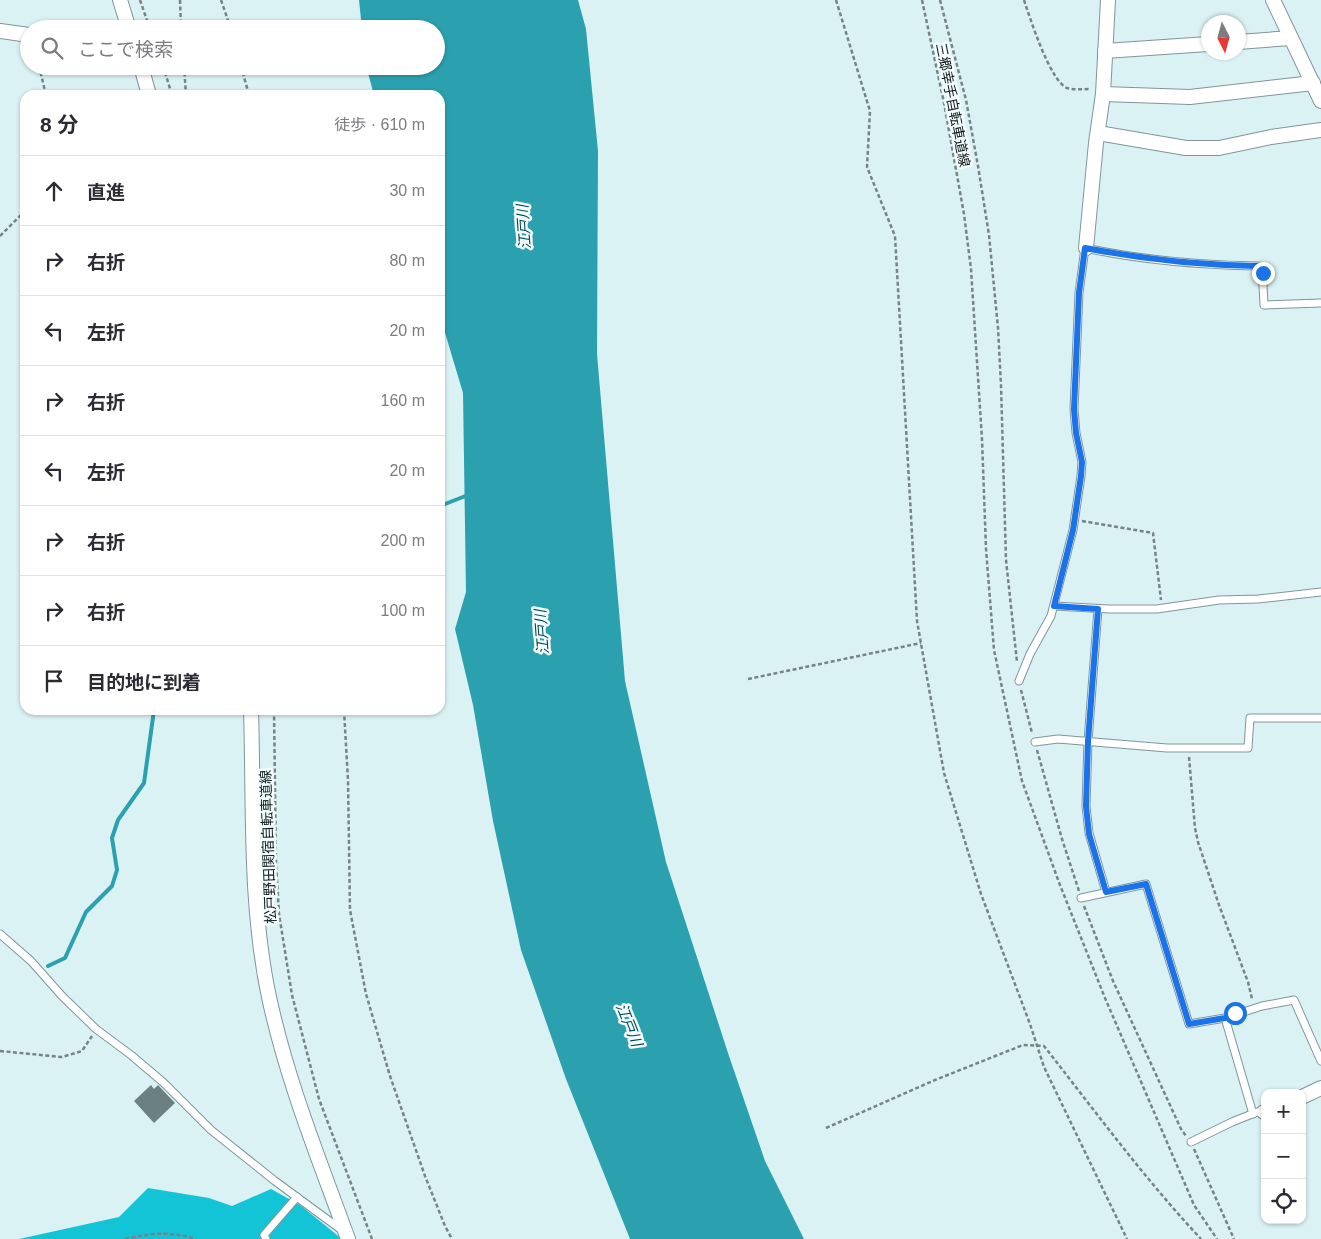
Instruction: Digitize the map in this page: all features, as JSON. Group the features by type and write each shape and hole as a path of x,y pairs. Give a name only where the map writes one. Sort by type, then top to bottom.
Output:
{"street":[{"path":"120,0 124,20"},
{"path":"1086,248 1102,92 1109,0"},
{"path":"1273,0 1291,38 1314,77 1321,101"},
{"path":"0,31 20,34"},
{"path":"1246,41 1291,38"},
{"path":"1105,51 1201,44"},
{"path":"143,75 147,90"},
{"path":"1102,92 1190,97 1314,77"},
{"path":"1098,133 1186,148 1219,148 1271,137 1321,130"},
{"path":"251,715 256,910 269,996 292,1087 347,1236"},
{"path":"1306,1094 1321,1088"}],"lane":[{"path":"1019,681 1030,654 1051,616 1074,520 1082,462 1076,433 1074,409 1079,293 1085,248 1136,257 1215,265 1262,267 1264,305 1321,302"},
{"path":"1054,606 1098,609 1162,609 1199,602 1258,599 1321,592"},
{"path":"1098,609 1088,741 1087,823 1106,892"},
{"path":"1035,742 1058,739 1167,748 1248,748 1250,718 1321,718"},
{"path":"1081,898 1146,884 1189,1024 1225,1018 1254,1008 1294,1000 1297,1002 1321,1061"},
{"path":"0,934 31,961 62,996 96,1029 164,1083 211,1130 347,1236"},
{"path":"1191,1142 1260,1113 1225,1018"},
{"path":"266,1239 264,1235 297,1196"}],"path":[{"path":"140,0 147,20"},
{"path":"180,0 181,20"},
{"path":"221,0 227,20"},
{"path":"836,0 870,111 867,168 895,236 917,620 944,773 981,894 1030,1024 1044,1067 1127,1239"},
{"name":"三郷幸手自転車道線","path":"922,0 944,104 964,214"},
{"path":"940,0 966,100 988,234 1001,376 1006,560 1019,681 1062,839 1081,898 1113,981 1181,1129 1191,1142 1234,1239"},
{"path":"1024,0 1048,64 1062,85 1073,89 1102,92"},
{"path":"41,75 45,90"},
{"path":"166,75 170,90"},
{"path":"185,75 186,90"},
{"path":"243,75 248,90"},
{"path":"0,236 20,216"},
{"path":"1074,520 1153,533 1162,609"},
{"path":"748,679 921,644"},
{"name":"松戸野田関宿自転車道線","path":"274,715 276,862 279,914 292,995 319,1099 372,1239"},
{"path":"344,715 348,780 350,910 366,994 390,1076 445,1226 452,1239"},
{"path":"1188,748 1195,828 1198,842 1248,982 1254,1008"},
{"path":"0,1051 62,1057 82,1051 96,1029"},
{"path":"826,1128 935,1080 1022,1045 1035,1044 1044,1046 1104,1124 1201,1239"},
{"path":"125,1239 157,1233 178,1234 196,1239"}],"shaded area":[{"path":"148,1188 209,1198 232,1206 271,1189 300,1205 342,1239 19,1239 119,1217"}],"water":[{"name":"江戸川","path":"359,0 578,0 586,29 598,151 597,354 625,681 666,862 765,1161 804,1239 630,1239 566,1079 521,950 493,821 473,705 455,629 466,592 463,393 445,333 445,90 373,90 368,75 445,75 445,20 361,20"}],"building":[{"path":"151,1085 154,1089 158,1085 175,1103 154,1123 134,1101"}],"waterway":[{"path":"445,504 468,495"},
{"path":"48,966 65,958 86,912 112,886 117,870 112,838 118,820 144,783 153,715"}],"route":[{"path":"1235,1013 1225,1018 1189,1024 1146,884 1106,892 1089,834 1086,806 1088,741 1098,609 1054,606 1073,530 1081,476 1082,462 1076,433 1074,409 1079,293 1085,248 1136,257 1174,261 1215,265 1257,266 1262,267 1263,273"}]}
